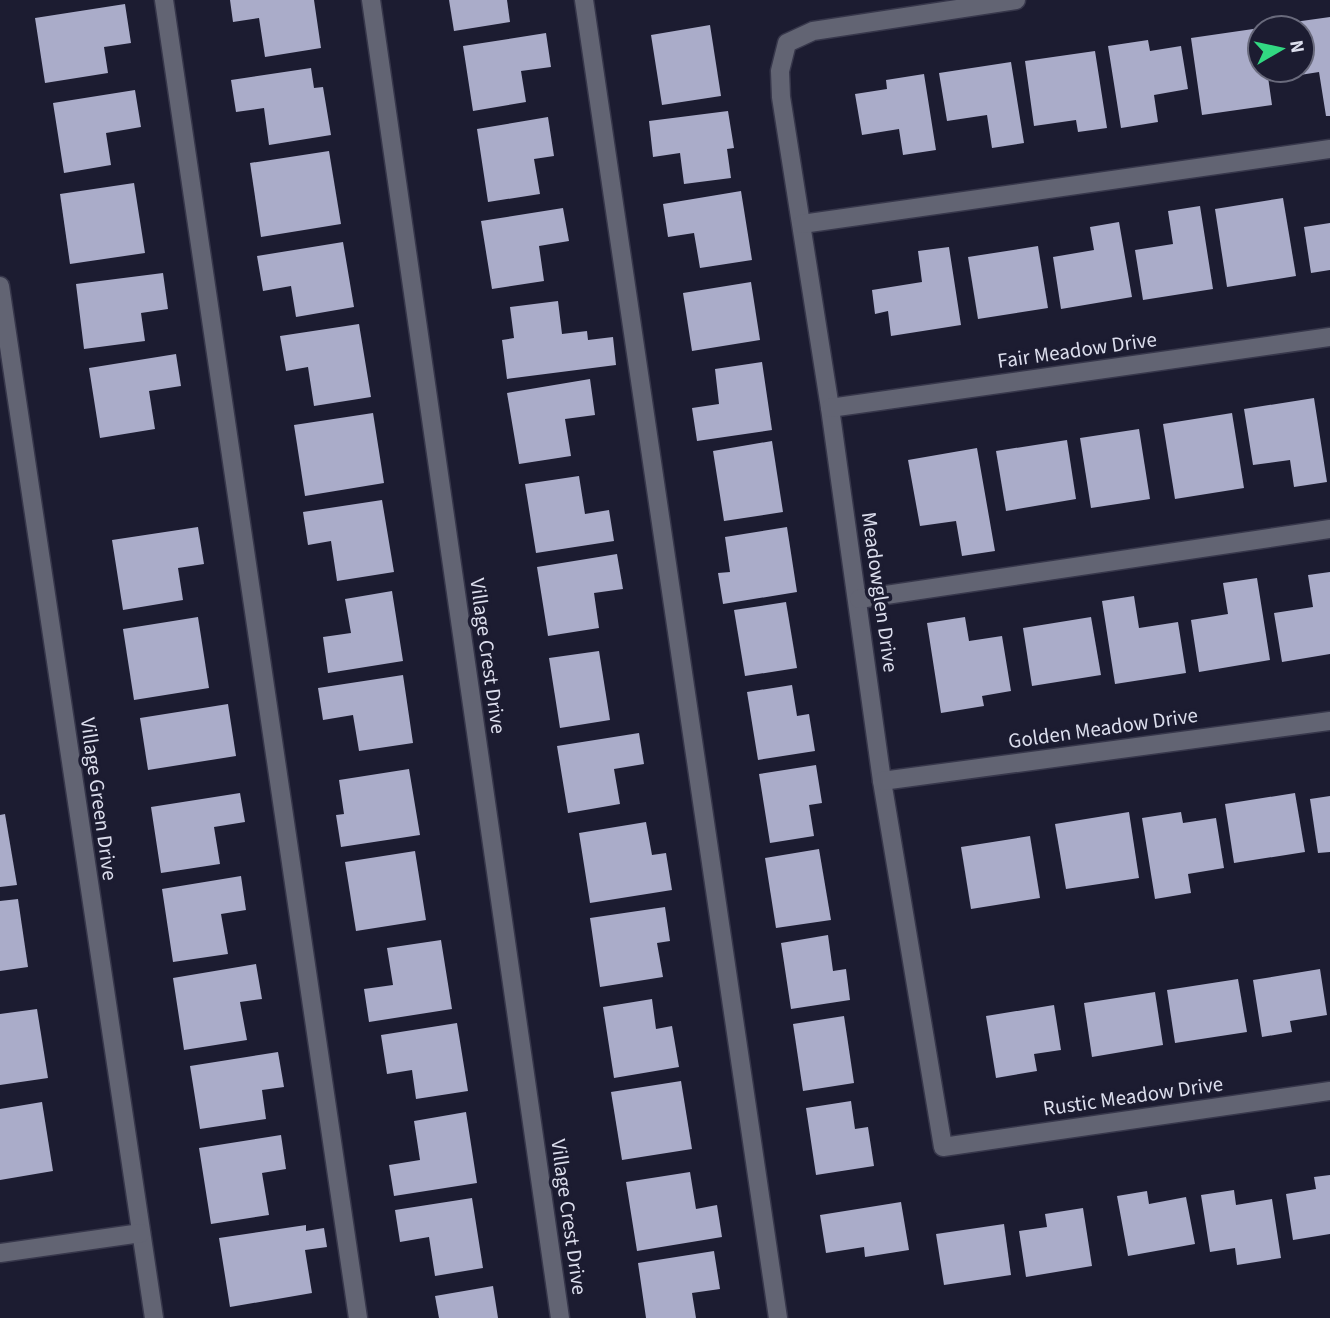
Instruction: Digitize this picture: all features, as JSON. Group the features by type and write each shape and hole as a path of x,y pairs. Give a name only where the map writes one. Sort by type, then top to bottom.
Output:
{"street":[{"path":"164,0 358,1318"},
{"name":"Village Crest Drive","path":"371,0 560,1318"},
{"path":"584,0 778,1318"},
{"name":"Meadowglen Drive","path":"943,1147 882,781 859,599 780,97 780,71 788,43 813,31 850,23 1016,0"},
{"path":"802,224 1330,149"},
{"name":"Village Green Drive","path":"0,286 154,1318"},
{"name":"Fair Meadow Drive","path":"830,408 1330,337"},
{"path":"859,599 1330,529"},
{"name":"Golden Meadow Drive","path":"882,781 1330,721"},
{"name":"Rustic Meadow Drive","path":"943,1147 1330,1091"},
{"path":"0,1253 141,1233"}],"building":[{"path":"230,0 314,0 321,48 265,57 259,18 233,22"},
{"path":"449,0 507,0 510,22 454,31"},
{"path":"125,4 131,43 104,47 108,73 45,83 35,18"},
{"path":"1330,17 1330,116 1326,116 1319,72 1316,72 1316,19"},
{"path":"710,25 721,96 662,105 651,35"},
{"path":"1246,30 1246,84 1269,84 1272,105 1202,115 1191,38"},
{"path":"546,33 551,67 521,71 526,102 473,111 463,46"},
{"path":"1148,40 1150,51 1181,46 1188,89 1154,95 1158,122 1121,128 1108,46"},
{"path":"1095,51 1107,128 1078,132 1076,120 1034,126 1025,61"},
{"path":"1011,62 1024,143 992,148 987,115 947,121 939,73"},
{"path":"311,68 314,88 323,87 331,135 269,145 264,108 236,112 231,80"},
{"path":"924,74 936,150 903,155 899,129 862,135 855,94 887,89 886,80"},
{"path":"135,90 141,127 106,133 111,165 64,173 53,103"},
{"path":"728,111 734,148 727,149 731,178 684,184 680,153 653,157 649,121"},
{"path":"548,117 554,156 534,159 540,194 488,202 477,129"},
{"path":"329,151 341,224 261,237 250,163"},
{"path":"134,183 145,253 70,264 60,194"},
{"path":"741,191 752,260 700,268 694,233 668,237 663,204"},
{"path":"1283,198 1296,276 1227,287 1215,209"},
{"path":"1200,206 1213,289 1143,300 1135,250 1173,244 1168,211"},
{"path":"563,208 569,241 539,246 544,281 492,289 481,221"},
{"path":"1119,222 1132,297 1061,309 1053,257 1094,250 1090,227"},
{"path":"1330,223 1330,270 1311,273 1304,227"},
{"path":"343,242 354,307 296,317 291,286 263,291 257,256"},
{"path":"1038,246 1048,308 978,319 968,257"},
{"path":"949,247 961,325 891,336 888,311 875,314 872,290 922,282 918,251"},
{"path":"163,273 168,309 141,313 145,341 84,349 76,284"},
{"path":"751,282 760,340 692,351 683,293"},
{"path":"558,301 562,334 587,331 588,340 613,337 616,365 507,379 502,340 514,338 510,307"},
{"path":"359,324 371,397 314,406 308,367 286,371 280,336"},
{"path":"176,354 181,386 149,391 155,429 100,438 89,368"},
{"path":"762,362 772,430 697,441 692,408 719,404 715,369"},
{"path":"590,379 595,415 565,419 571,456 519,464 507,393"},
{"path":"1314,398 1327,482 1294,487 1290,460 1253,465 1244,409"},
{"path":"373,413 384,483 305,496 294,425"},
{"path":"1232,413 1244,488 1175,499 1163,424"},
{"path":"1139,429 1150,499 1091,508 1080,438"},
{"path":"1067,440 1076,499 1006,511 996,451"},
{"path":"772,441 783,512 724,521 713,451"},
{"path":"977,448 995,551 962,556 956,521 920,526 908,460"},
{"path":"579,476 585,514 609,510 614,541 536,553 525,484"},
{"path":"382,500 394,572 337,581 331,541 308,545 303,512"},
{"path":"198,527 204,564 178,568 183,600 123,610 112,540"},
{"path":"787,527 797,592 723,604 718,573 730,572 725,537"},
{"path":"617,554 623,589 594,593 599,628 548,636 537,567"},
{"path":"1330,572 1330,654 1282,662 1274,613 1313,607 1308,575"},
{"path":"1257,578 1270,660 1199,672 1191,620 1228,614 1223,583"},
{"path":"392,591 403,661 328,673 323,637 351,633 345,599"},
{"path":"1134,596 1139,628 1178,622 1186,673 1115,684 1102,601"},
{"path":"786,602 797,668 745,676 734,610"},
{"path":"198,617 209,688 134,700 123,629"},
{"path":"965,617 969,641 1002,636 1011,691 982,696 984,706 941,713 927,623"},
{"path":"1091,617 1101,675 1032,686 1023,628"},
{"path":"599,651 610,720 560,728 549,658"},
{"path":"403,675 413,743 359,751 353,715 323,720 318,688"},
{"path":"792,685 797,716 809,714 815,751 758,760 747,692"},
{"path":"228,704 236,756 148,770 140,718"},
{"path":"639,733 644,764 614,769 620,804 568,813 557,746"},
{"path":"816,765 822,803 809,805 814,836 770,843 759,774"},
{"path":"409,769 420,835 341,847 336,815 344,814 339,780"},
{"path":"240,793 245,822 214,827 220,864 161,873 151,807"},
{"path":"1295,793 1305,852 1234,863 1225,804"},
{"path":"1330,796 1330,852 1318,853 1310,799"},
{"path":"1129,812 1139,878 1066,889 1055,824"},
{"path":"1181,812 1183,823 1216,818 1224,868 1188,874 1191,893 1155,899 1142,818"},
{"path":"5,814 17,885 0,887 0,815"},
{"path":"646,822 652,855 666,853 672,890 590,903 579,833"},
{"path":"1030,836 1040,898 971,909 961,847"},
{"path":"819,849 831,920 776,928 765,858"},
{"path":"415,851 426,920 356,931 345,862"},
{"path":"241,876 246,910 221,914 228,954 173,962 162,889"},
{"path":"18,899 28,967 0,971 0,901"},
{"path":"665,907 670,941 657,943 663,977 600,987 590,918"},
{"path":"828,935 833,971 846,969 850,1000 791,1009 781,943"},
{"path":"441,940 452,1009 369,1022 364,989 393,985 387,948"},
{"path":"256,964 262,999 240,1002 247,1040 184,1050 173,978"},
{"path":"1320,969 1327,1015 1290,1021 1292,1032 1262,1037 1253,980"},
{"path":"1238,979 1247,1032 1175,1043 1167,990"},
{"path":"1155,992 1163,1045 1092,1057 1084,1003"},
{"path":"652,999 656,1029 672,1026 679,1067 614,1078 603,1007"},
{"path":"1054,1005 1061,1050 1034,1054 1037,1071 996,1078 986,1016"},
{"path":"37,1009 48,1078 0,1085 0,1014"},
{"path":"844,1016 854,1083 803,1091 793,1024"},
{"path":"457,1023 468,1091 416,1099 412,1070 387,1074 381,1035"},
{"path":"278,1052 284,1087 262,1090 266,1119 200,1129 190,1066"},
{"path":"681,1081 692,1149 622,1160 611,1092"},
{"path":"851,1101 855,1129 868,1127 874,1166 816,1175 806,1108"},
{"path":"42,1102 53,1171 0,1180 0,1109"},
{"path":"466,1112 477,1183 394,1196 389,1165 420,1160 414,1121"},
{"path":"281,1135 286,1169 262,1173 269,1215 211,1224 199,1148"},
{"path":"690,1172 696,1209 717,1205 722,1237 637,1251 626,1182"},
{"path":"1330,1175 1330,1234 1293,1240 1286,1194 1316,1189 1314,1177"},
{"path":"1234,1190 1236,1205 1272,1199 1281,1258 1237,1265 1235,1248 1210,1252 1201,1195"},
{"path":"1147,1191 1149,1204 1186,1197 1195,1244 1128,1256 1117,1196"},
{"path":"472,1198 483,1268 435,1276 429,1237 400,1242 395,1210"},
{"path":"901,1202 909,1250 865,1257 864,1247 826,1253 820,1215"},
{"path":"1083,1208 1092,1266 1026,1277 1019,1231 1047,1227 1045,1214"},
{"path":"1004,1224 1011,1275 944,1285 936,1234"},
{"path":"306,1225 306,1231 324,1228 327,1247 305,1250 312,1293 230,1307 219,1238"},
{"path":"714,1251 720,1289 692,1293 696,1318 646,1318 638,1263"},
{"path":"493,1286 498,1318 439,1318 435,1296"}]}
